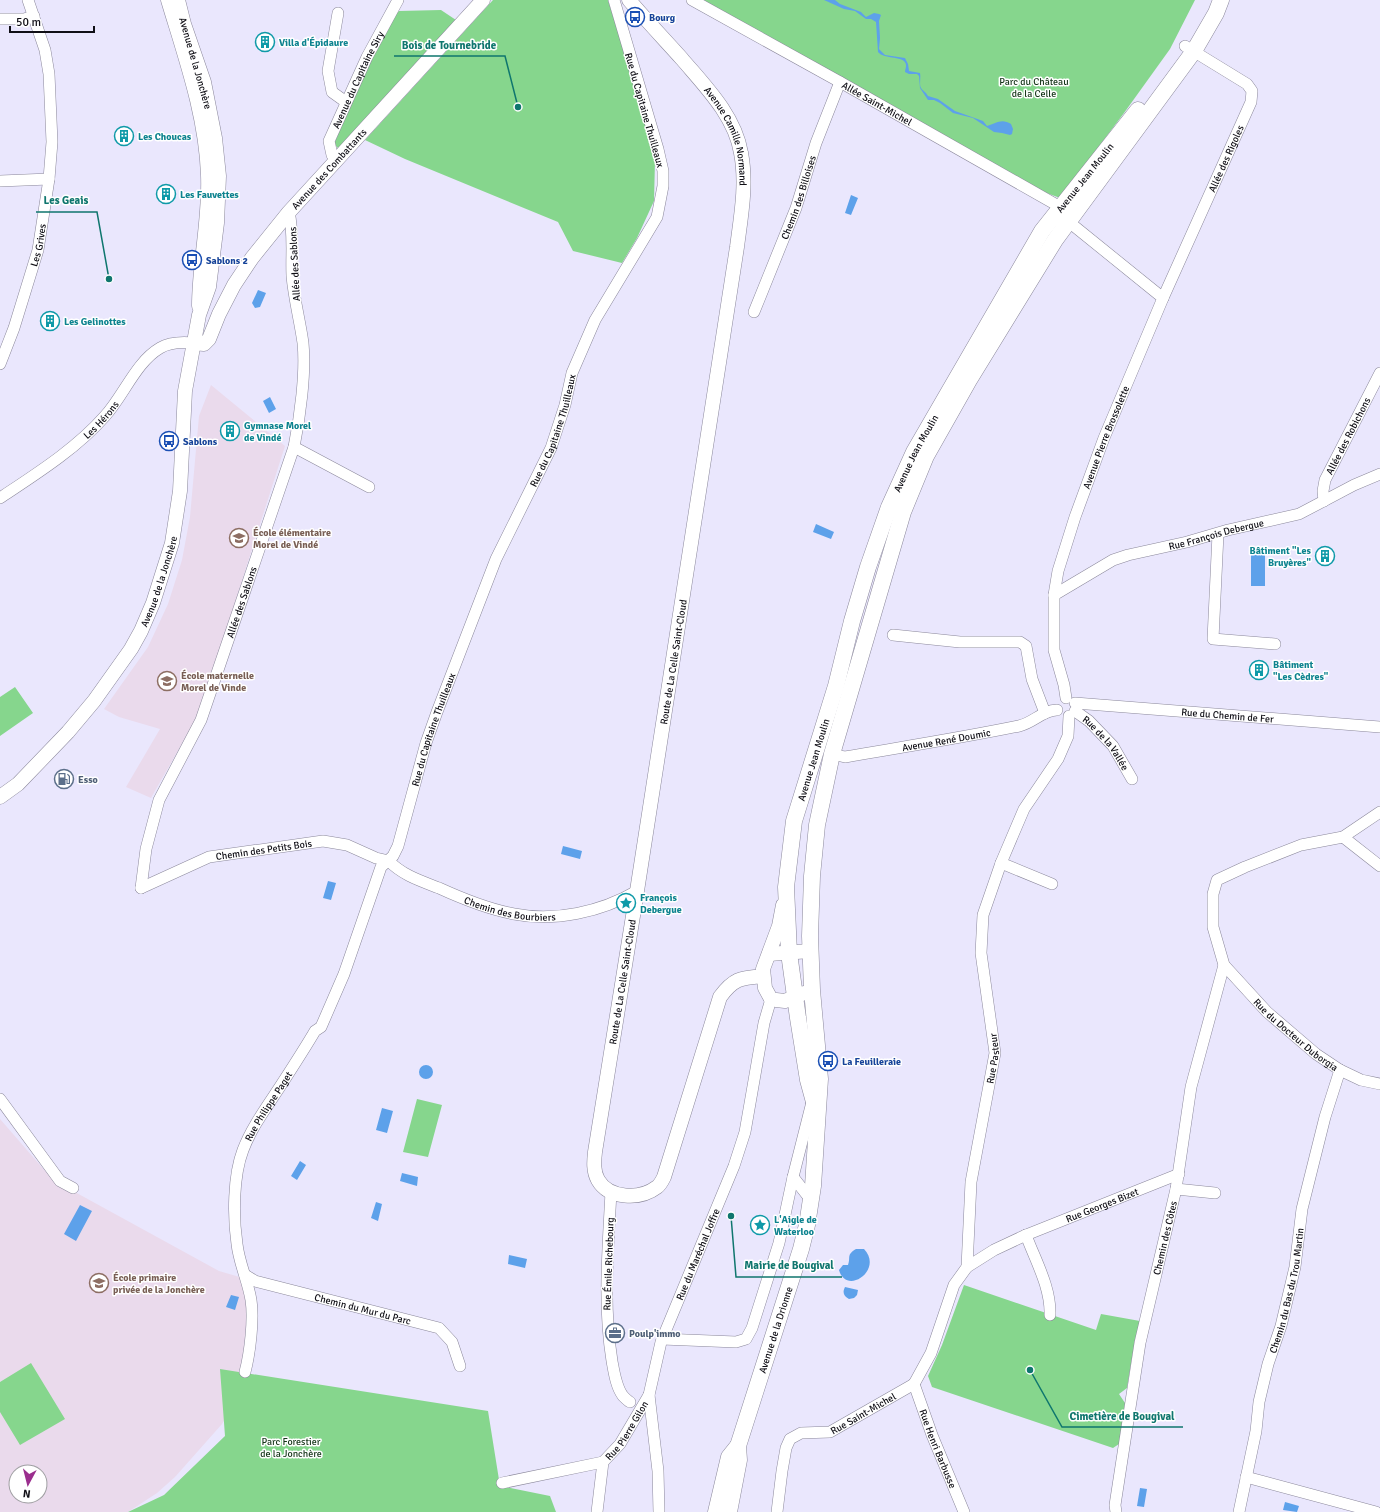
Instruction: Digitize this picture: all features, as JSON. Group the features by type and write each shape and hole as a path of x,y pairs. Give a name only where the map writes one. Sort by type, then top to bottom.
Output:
{"main road":[{"name":"Avenue Jean Moulin","path":"792,973 789,953 786,887 794,821 836,686 852,621 868,567 889,507 914,452 1042,231 1190,48 1209,0"},
{"name":"Avenue Jean Moulin","path":"811,971 810,951 812,876 817,825 832,754 901,519 926,456 973,374 1055,240 1216,13 1221,0"},
{"name":"Avenue de la Drionne","path":"716,1512 729,1457 738,1446 801,1249 811,1200 817,1137 820,1079 811,971"},
{"name":"Avenue de la Drionne","path":"792,973 783,999 798,1018 808,1080 817,1118"},
{"name":"Avenue de la Drionne","path":"729,1512 739,1460 738,1446"}],"street":[{"name":"Les Grives","path":"0,364 14,328 38,250 49,179 52,142 49,74 45,50 28,0"},
{"name":"Avenue de la Jonchère","path":"168,0 197,98 205,140 208,176 206,222 199,285 199,315"},
{"name":"Avenue de la Jonchère","path":"0,797 18,784 68,732 94,701 131,649 150,610 168,559 177,517 180,491 185,391 199,315 210,287 214,256 219,176 215,138 204,82 184,24 178,0"},
{"name":"Avenue du Capitaine Siry","path":"337,160 332,155 329,141 367,57 398,0"},
{"name":"Avenue des Combattants","path":"193,343 204,344 209,339 219,314 234,285 252,258 289,212 483,0"},
{"name":"Rue du Capitaine Thuilleaux","path":"389,861 394,856 398,846 426,743 437,712 496,559 551,448 565,405 572,374 588,334 650,230 658,211 663,186 663,171 658,149 614,0"},
{"name":"Avenue Camille Normand","path":"629,0 706,88 734,128 741,152 744,183 742,209 728,303"},
{"name":"Allée Saint-Michel","path":"692,0 1062,208"},
{"path":"338,14 328,71 332,92 346,102"},
{"path":"0,19 24,19 34,16"},
{"name":"Allée des Rigoles","path":"1163,298 1251,102 1252,92 1247,84 1190,48"},
{"name":"Chemin des Billoises","path":"754,312 796,208 816,143 840,82"},
{"path":"0,181 49,179"},
{"name":"Allée des Sablons","path":"141,888 146,849 159,800 201,720 294,447 301,404 303,344 294,299 292,225 289,212"},
{"path":"1069,222 1163,298"},
{"name":"Avenue Pierre Brossolette","path":"1071,707 1054,650 1054,596 1058,571 1101,445 1163,298"},
{"name":"Route de La Celle Saint-Cloud","path":"611,1192 603,1187 597,1178 594,1167 595,1152 637,892 728,303"},
{"name":"Les Hérons","path":"0,498 30,478 86,435 105,416 139,367 160,348 181,342 193,343"},
{"name":"Allée des Robichons","path":"1324,501 1323,491 1325,480 1380,373"},
{"path":"294,447 369,487"},
{"name":"Rue François Debergue","path":"1054,596 1114,560 1128,554 1299,514 1354,485 1380,474"},
{"path":"1218,534 1213,639 1275,644"},
{"path":"894,635 960,642 1020,642 1026,646 1032,679 1045,713"},
{"name":"Avenue René Doumic","path":"832,754 845,757 990,732 1031,722 1049,710 1057,710 1059,702 1071,707"},
{"name":"Rue du Chemin de Fer","path":"1071,707 1380,727"},
{"name":"Rue de la Vallée","path":"1071,707 1089,721 1113,746 1132,779"},
{"name":"Rue Pasteur","path":"967,1267 971,1182 995,1053 981,953 982,915 1001,863 1024,809 1058,759 1068,736 1071,707"},
{"path":"1224,965 1213,927 1213,894 1217,880 1244,866 1301,845 1343,837 1380,812"},
{"path":"1343,837 1380,866"},
{"name":"Chemin des Petits Bois","path":"141,888 209,857 323,841 347,845 376,858 389,861"},
{"name":"Chemin des Bourbiers","path":"389,861 396,869 430,885 484,907 514,914 538,917 560,916 588,911 620,901 637,892"},
{"name":"Rue Philippe Paget","path":"245,1372 248,1360 253,1318 251,1300 237,1246 234,1203 238,1172 243,1151 272,1098 315,1031 321,1027 344,974 381,867 389,861"},
{"path":"1001,863 1052,884"},
{"path":"786,887 779,926 764,969 763,976 765,988 783,999 812,990"},
{"path":"769,954 810,951"},
{"name":"Rue du Docteur Duborgia","path":"1224,965 1266,1012 1316,1054 1340,1070 1361,1080 1380,1084"},
{"name":"Chemin des Côtes","path":"1116,1512 1115,1505 1140,1343 1179,1174 1191,1087 1224,965"},
{"path":"611,1192 623,1195 635,1195 647,1193 658,1186 664,1177 720,997 728,986 735,981 744,978 763,976"},
{"name":"Rue du Maréchal Joffre","path":"659,1512 658,1471 649,1394 662,1339 734,1166 745,1132 764,1023 783,999"},
{"name":"Chemin du Bas du Trou Martin","path":"1239,1512 1256,1431 1259,1402 1268,1364 1281,1326 1295,1267 1302,1209 1325,1117 1340,1070"},
{"path":"662,1339 736,1342 746,1339 752,1328 779,1244 793,1177 813,1098"},
{"path":"0,1099 60,1181 73,1188"},
{"name":"Rue Georges Bizet","path":"967,1267 994,1250 1026,1235 1179,1174"},
{"path":"793,1177 811,1200"},
{"path":"1176,1188 1215,1193"},
{"name":"Rue Émile Richebourg","path":"611,1192 606,1285 608,1336 614,1371 619,1388 623,1396 630,1402"},
{"path":"1026,1235 1045,1285 1050,1303 1050,1315"},
{"path":"915,1388 931,1353 954,1285 967,1267"},
{"name":"Chemin du Mur du Parc","path":"245,1275 255,1281 439,1328 452,1342 460,1366"},
{"name":"Rue Saint-Michel","path":"777,1512 784,1455 790,1439 801,1434 830,1432 915,1388"},
{"name":"Rue Henri Barbusse","path":"915,1388 964,1512"},
{"name":"Rue Pierre Gilon","path":"597,1512 603,1462 620,1444 649,1394"},
{"path":"502,1483 603,1462"},
{"path":"1246,1477 1376,1512 1380,1503"}],"shaded area":[{"path":"211,385 285,446 200,712 151,798 126,787 160,729 119,717 104,709 148,647 168,604 182,560 190,517 199,416"},
{"path":"0,1119 53,1180 219,1271 243,1278 251,1314 241,1372 230,1410 222,1424 175,1477 157,1493 128,1512 0,1512"}],"green space":[{"path":"493,0 608,0 631,74 655,160 654,201 637,238 622,263 573,251 558,222 405,159 365,140"},
{"name":"Parc du Château de la Celle","path":"702,0 1195,0 1170,49 1060,198 1044,192"},
{"path":"441,10 456,20 341,151 334,144 365,70 393,18 399,11"},
{"path":"15,687 33,713 0,736 0,697"},
{"path":"417,1099 442,1105 428,1157 403,1152"},
{"path":"964,1285 1096,1330 1101,1314 1140,1321 1135,1340 1127,1388 1119,1394 1125,1403 1119,1444 1113,1448 932,1387 928,1376 942,1345"},
{"path":"31,1363 65,1419 20,1445 0,1412 0,1382"},
{"name":"Parc Forestier de la Jonchère","path":"220,1369 488,1411 500,1486 550,1496 556,1512 128,1512 164,1495 225,1436"}],"water":[{"path":"824,0 835,0 840,4 861,12 866,17 874,13 881,15 879,21 879,49 885,55 905,58 909,71 920,73 920,86 928,96 938,99 955,111 983,121 987,126 999,122 1008,122 1011,124 1013,129 1012,134 1010,135 994,132 973,118 953,113 940,103 934,100 928,100 920,88 919,76 917,74 909,74 905,72 906,66 903,60 885,56 878,52 876,22 871,19 866,19 855,11 844,9"},
{"path":"851,195 858,198 851,215 845,213"},
{"path":"258,290 266,293 260,307 255,308 252,303"},
{"path":"270,397 276,409 269,413 263,401"},
{"path":"816,524 834,532 831,539 813,532"},
{"path":"1251,554 1265,554 1265,586 1251,586"},
{"path":"563,846 582,851 580,859 561,854"},
{"path":"328,881 336,883 331,900 323,898"},
{"path":"423,1065 429,1065 433,1069 433,1075 429,1079 423,1079 419,1075 419,1069"},
{"path":"382,1108 393,1111 387,1133 376,1130"},
{"path":"300,1161 306,1165 297,1180 291,1176"},
{"path":"402,1173 418,1177 417,1186 400,1181"},
{"path":"376,1202 382,1204 378,1221 371,1218"},
{"path":"80,1205 92,1211 76,1241 64,1234"},
{"path":"856,1249 864,1249 869,1257 870,1265 867,1272 862,1277 849,1281 843,1277 839,1270 843,1265 848,1265 850,1255"},
{"path":"509,1255 527,1259 525,1268 508,1264"},
{"path":"845,1287 858,1290 857,1295 854,1298 847,1298 844,1293"},
{"path":"231,1295 239,1297 235,1310 226,1307"},
{"path":"1140,1488 1147,1489 1144,1507 1137,1506"},
{"path":"1285,1502 1299,1506 1297,1512 1283,1510"}],"place":[{"name":"Bourg","path":"635,17"},
{"name":"Villa d'Épidaure","path":"265,42"},
{"name":"Bois de Tournebride","path":"518,107"},
{"name":"Les Choucas","path":"124,136"},
{"name":"Les Fauvettes","path":"166,194"},
{"name":"Sablons 2","path":"192,260"},
{"name":"Les Geais","path":"109,279"},
{"name":"Les Gelinottes","path":"50,321"},
{"name":"Gymnase Morel de Vindé","path":"230,431"},
{"name":"Sablons","path":"169,441"},
{"name":"École élémentaire Morel de Vindé","path":"239,538"},
{"name":"Bâtiment \"Les Bruyères\"","path":"1325,556"},
{"name":"Bâtiment \"Les Cèdres\"","path":"1259,670"},
{"name":"École maternelle Morel de Vinde","path":"167,681"},
{"name":"Esso","path":"64,779"},
{"name":"François Debergue","path":"626,903"},
{"name":"La Feuilleraie","path":"828,1061"},
{"name":"Mairie de Bougival","path":"731,1216"},
{"name":"L'Aigle de Waterloo","path":"760,1225"},
{"name":"École primaire privée de la Jonchère","path":"99,1283"},
{"name":"Poulp'immo","path":"615,1333"},
{"name":"Cimetière de Bougival","path":"1030,1370"}]}
